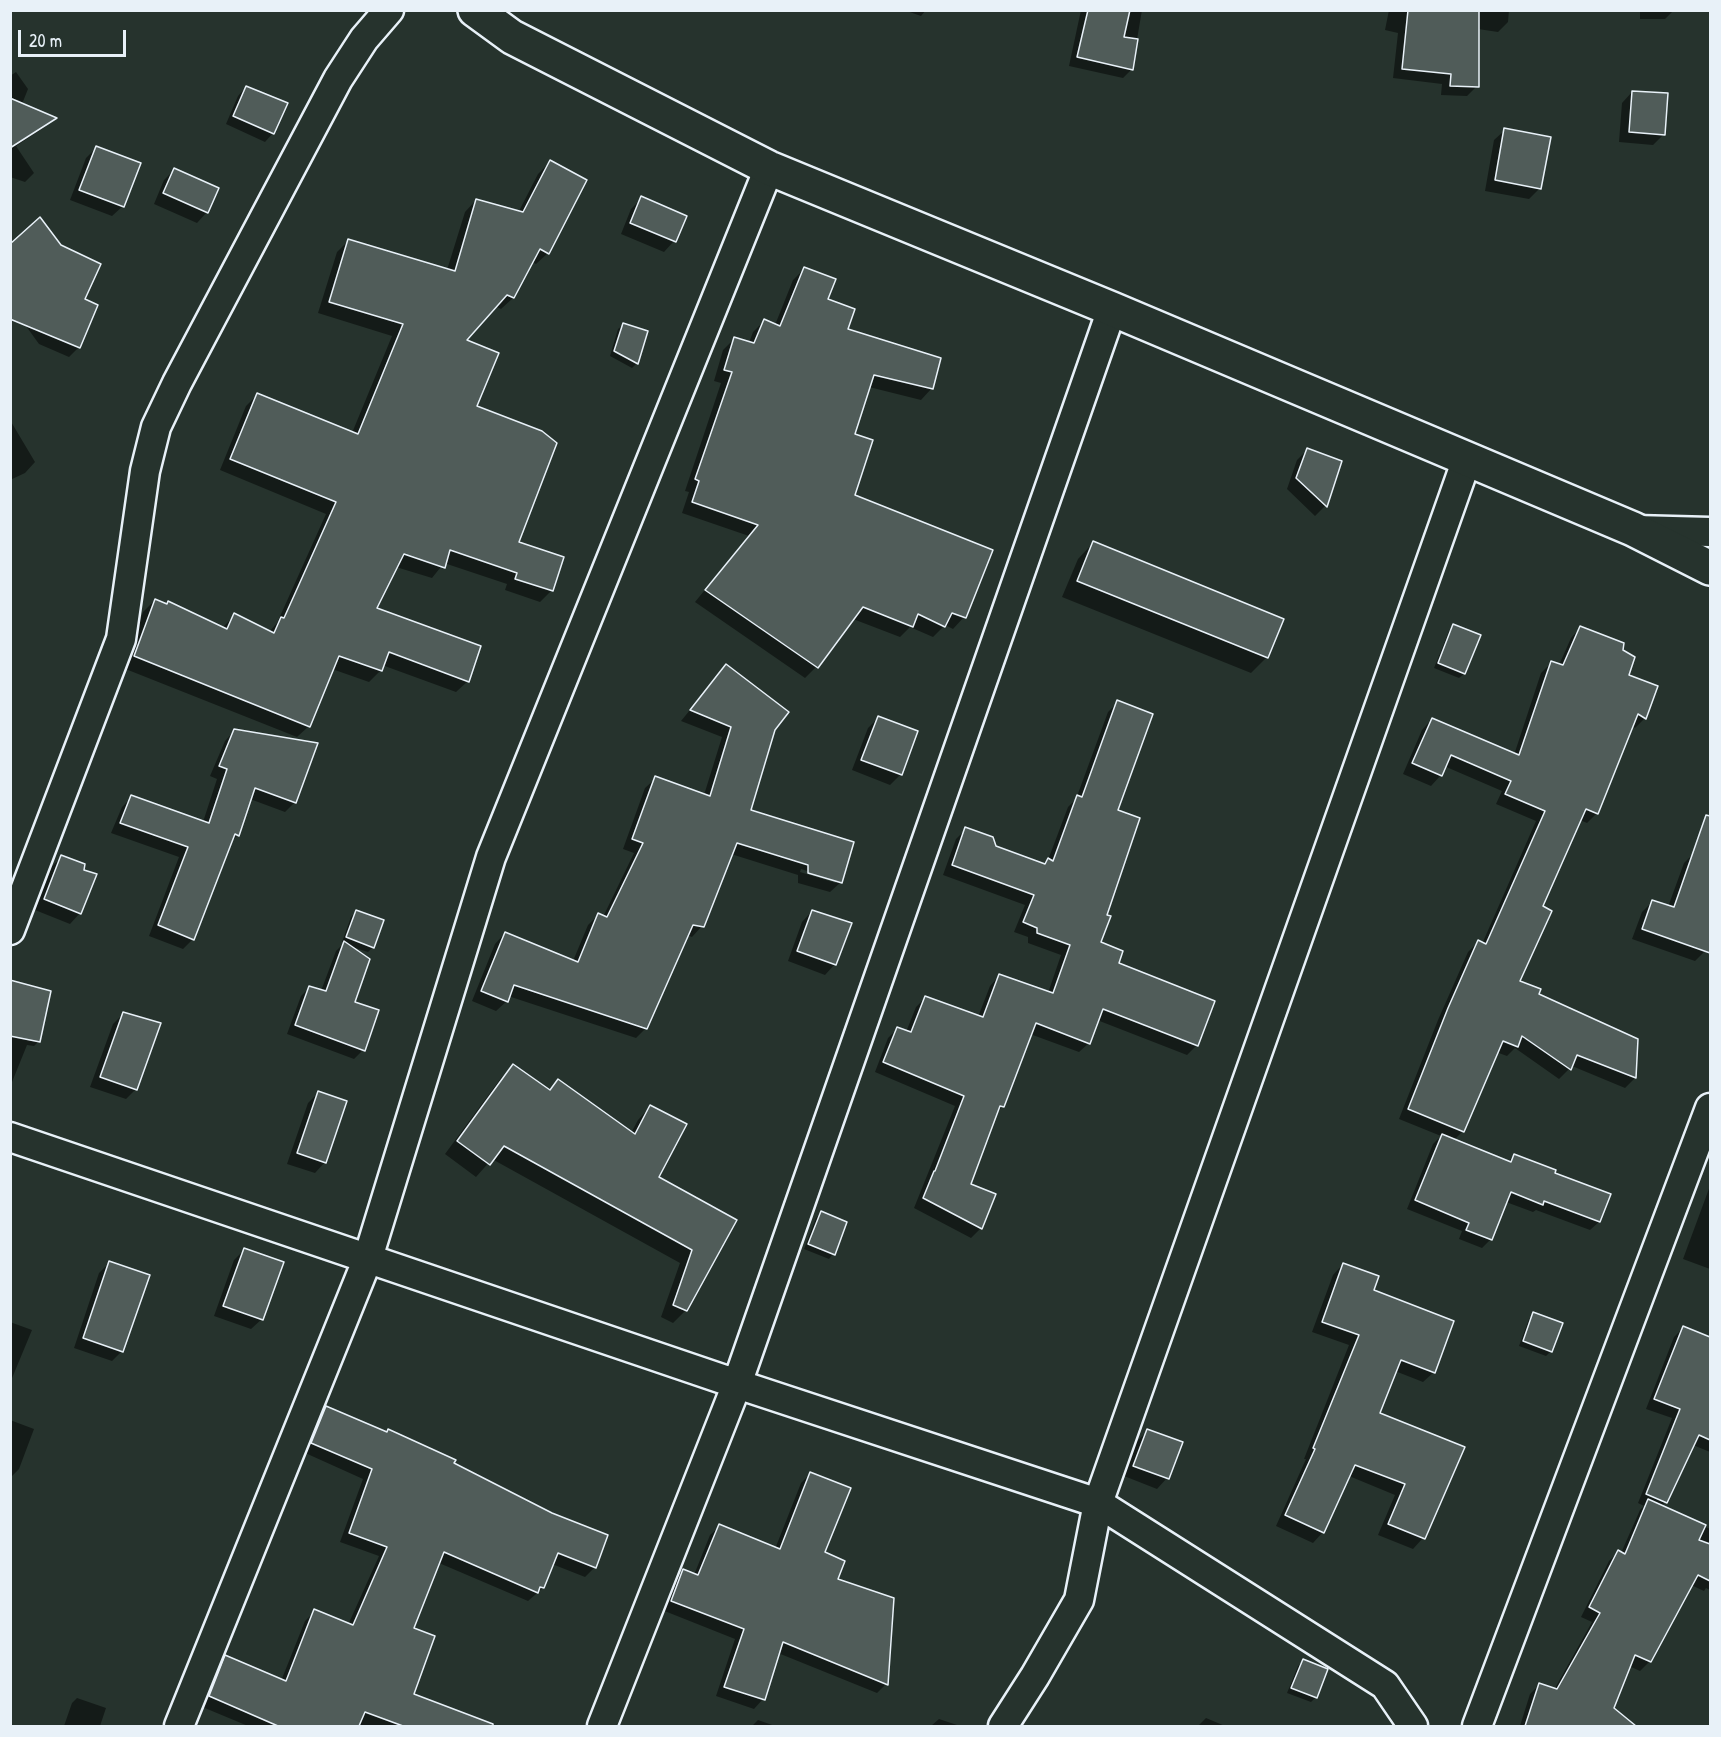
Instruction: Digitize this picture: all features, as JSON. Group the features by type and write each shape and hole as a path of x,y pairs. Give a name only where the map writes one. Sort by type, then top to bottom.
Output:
{"main road":[{"path":"475,10 512,37 769,168 1112,309 1467,459 1633,530 1710,568"}],"street":[{"path":"10,930 121,639 144,471 156,427 338,79 364,39 389,10"},
{"path":"179,1726 368,1258 491,857 769,168"},
{"path":"602,1726 737,1384 1112,309"},
{"path":"1003,1726 1079,1600 1098,1503 1467,459"},
{"path":"1633,530 1710,532"},
{"path":"1477,1726 1710,1108"},
{"path":"10,1137 737,1384 1098,1503 1385,1685 1413,1726"}],"building":[{"path":"1088,10 1130,10 1124,37 1138,39 1133,70 1077,57"},
{"path":"1408,10 1479,10 1479,87 1450,86 1451,74 1402,69"},
{"path":"246,86 288,103 274,134 233,116"},
{"path":"1632,91 1668,93 1665,135 1629,132"},
{"path":"10,98 57,118 10,148"},
{"path":"1504,128 1551,137 1541,189 1495,180"},
{"path":"96,146 141,163 124,207 79,190"},
{"path":"550,160 587,180 549,254 540,249 514,298 507,295 467,340 499,353 477,406 542,431 557,443 519,542 564,557 553,591 515,579 517,573 450,550 445,568 404,554 377,608 481,646 469,682 389,652 382,671 339,656 310,727 134,656 155,599 167,604 168,601 227,629 234,613 274,633 281,617 284,618 336,502 230,459 257,393 358,434 403,324 329,302 348,239 455,271 476,199 523,212"},
{"path":"174,168 219,188 208,213 163,193"},
{"path":"641,196 687,216 676,242 630,223"},
{"path":"40,217 61,245 101,264 85,299 98,305 80,348 10,319 10,244"},
{"path":"804,267 836,279 828,299 855,309 848,329 941,358 933,389 874,375 855,434 873,440 855,495 993,550 966,618 952,613 945,627 918,614 913,627 863,607 818,668 705,590 758,525 692,502 699,481 695,479 732,372 724,370 734,337 754,343 764,319 780,326"},
{"path":"623,323 648,331 638,364 614,351"},
{"path":"1307,448 1342,461 1327,507 1296,478"},
{"path":"1093,541 1284,619 1268,658 1077,581"},
{"path":"1453,624 1481,635 1465,674 1438,663"},
{"path":"1580,626 1624,643 1623,650 1635,657 1629,675 1658,686 1646,719 1638,714 1598,814 1586,809 1543,906 1552,911 1520,981 1541,989 1539,994 1638,1039 1636,1078 1577,1055 1571,1070 1522,1036 1518,1047 1503,1041 1464,1132 1408,1109 1478,940 1486,944 1545,811 1505,794 1511,781 1451,755 1442,776 1412,763 1432,718 1519,755 1551,661 1563,665"},
{"path":"726,664 789,712 775,730 751,810 854,842 842,883 808,873 808,865 737,843 704,927 693,925 647,1029 514,985 508,1002 481,991 505,932 578,962 598,913 607,917 643,843 632,839 655,776 710,796 731,727 690,710"},
{"path":"1117,700 1153,714 1118,810 1140,818 1107,915 1111,916 1101,942 1123,951 1119,963 1215,1001 1198,1046 1103,1009 1090,1044 1036,1023 1004,1107 1000,1106 971,1184 996,1194 982,1229 923,1198 964,1096 883,1062 897,1027 911,1032 925,996 983,1017 999,974 1053,993 1070,945 1037,933 1037,928 1023,922 1034,895 952,865 965,827 993,837 996,846 1045,864 1048,858 1053,861 1077,795 1082,797"},
{"path":"878,716 918,731 902,775 861,760"},
{"path":"234,729 318,743 296,803 255,788 239,836 235,834 194,940 158,925 188,847 120,823 131,795 209,823 227,769 219,766"},
{"path":"1706,815 1710,816 1710,953 1642,929 1652,900 1674,907"},
{"path":"61,855 85,864 84,870 97,874 81,914 44,899"},
{"path":"356,910 384,920 374,948 346,937"},
{"path":"812,910 852,923 836,965 797,951"},
{"path":"344,941 370,959 355,1002 379,1010 365,1051 295,1025 309,986 326,991"},
{"path":"10,980 51,991 40,1042 10,1036"},
{"path":"123,1012 161,1023 137,1090 100,1077"},
{"path":"513,1064 550,1090 558,1079 635,1134 650,1105 687,1124 659,1177 737,1220 687,1311 673,1305 692,1250 504,1146 490,1165 457,1141"},
{"path":"318,1091 347,1101 326,1163 297,1153"},
{"path":"1442,1134 1511,1162 1514,1154 1556,1170 1555,1173 1611,1194 1600,1222 1544,1201 1543,1205 1511,1192 1492,1240 1466,1230 1469,1223 1415,1200"},
{"path":"821,1211 847,1222 835,1255 808,1244"},
{"path":"244,1248 284,1262 263,1320 223,1306"},
{"path":"109,1261 150,1275 123,1352 83,1338"},
{"path":"1343,1263 1379,1276 1374,1290 1454,1321 1435,1373 1401,1360 1380,1413 1465,1447 1425,1539 1388,1524 1405,1484 1355,1465 1324,1533 1285,1515 1315,1449 1313,1448 1359,1335 1322,1322"},
{"path":"1533,1312 1563,1323 1552,1352 1523,1341"},
{"path":"1683,1326 1710,1337 1710,1440 1699,1435 1667,1503 1646,1494 1680,1409 1654,1399"},
{"path":"326,1406 387,1432 388,1429 456,1460 454,1463 552,1513 608,1535 596,1568 558,1553 544,1588 540,1587 538,1593 444,1552 414,1628 435,1636 414,1694 493,1724 493,1726 403,1726 365,1712 359,1726 278,1726 209,1696 225,1655 286,1681 314,1609 353,1625 387,1547 349,1533 372,1469 311,1443"},
{"path":"1147,1429 1183,1442 1169,1479 1133,1466"},
{"path":"810,1472 851,1488 825,1552 845,1561 838,1579 894,1598 888,1685 783,1642 765,1700 724,1687 744,1629 671,1601 683,1569 698,1575 719,1524 780,1549"},
{"path":"1648,1499 1706,1525 1699,1540 1710,1544 1710,1581 1698,1575 1651,1662 1635,1655 1614,1708 1636,1726 1525,1726 1539,1683 1557,1689 1600,1613 1589,1607 1618,1550 1625,1554"},
{"path":"1303,1659 1328,1669 1317,1698 1291,1688"}]}
